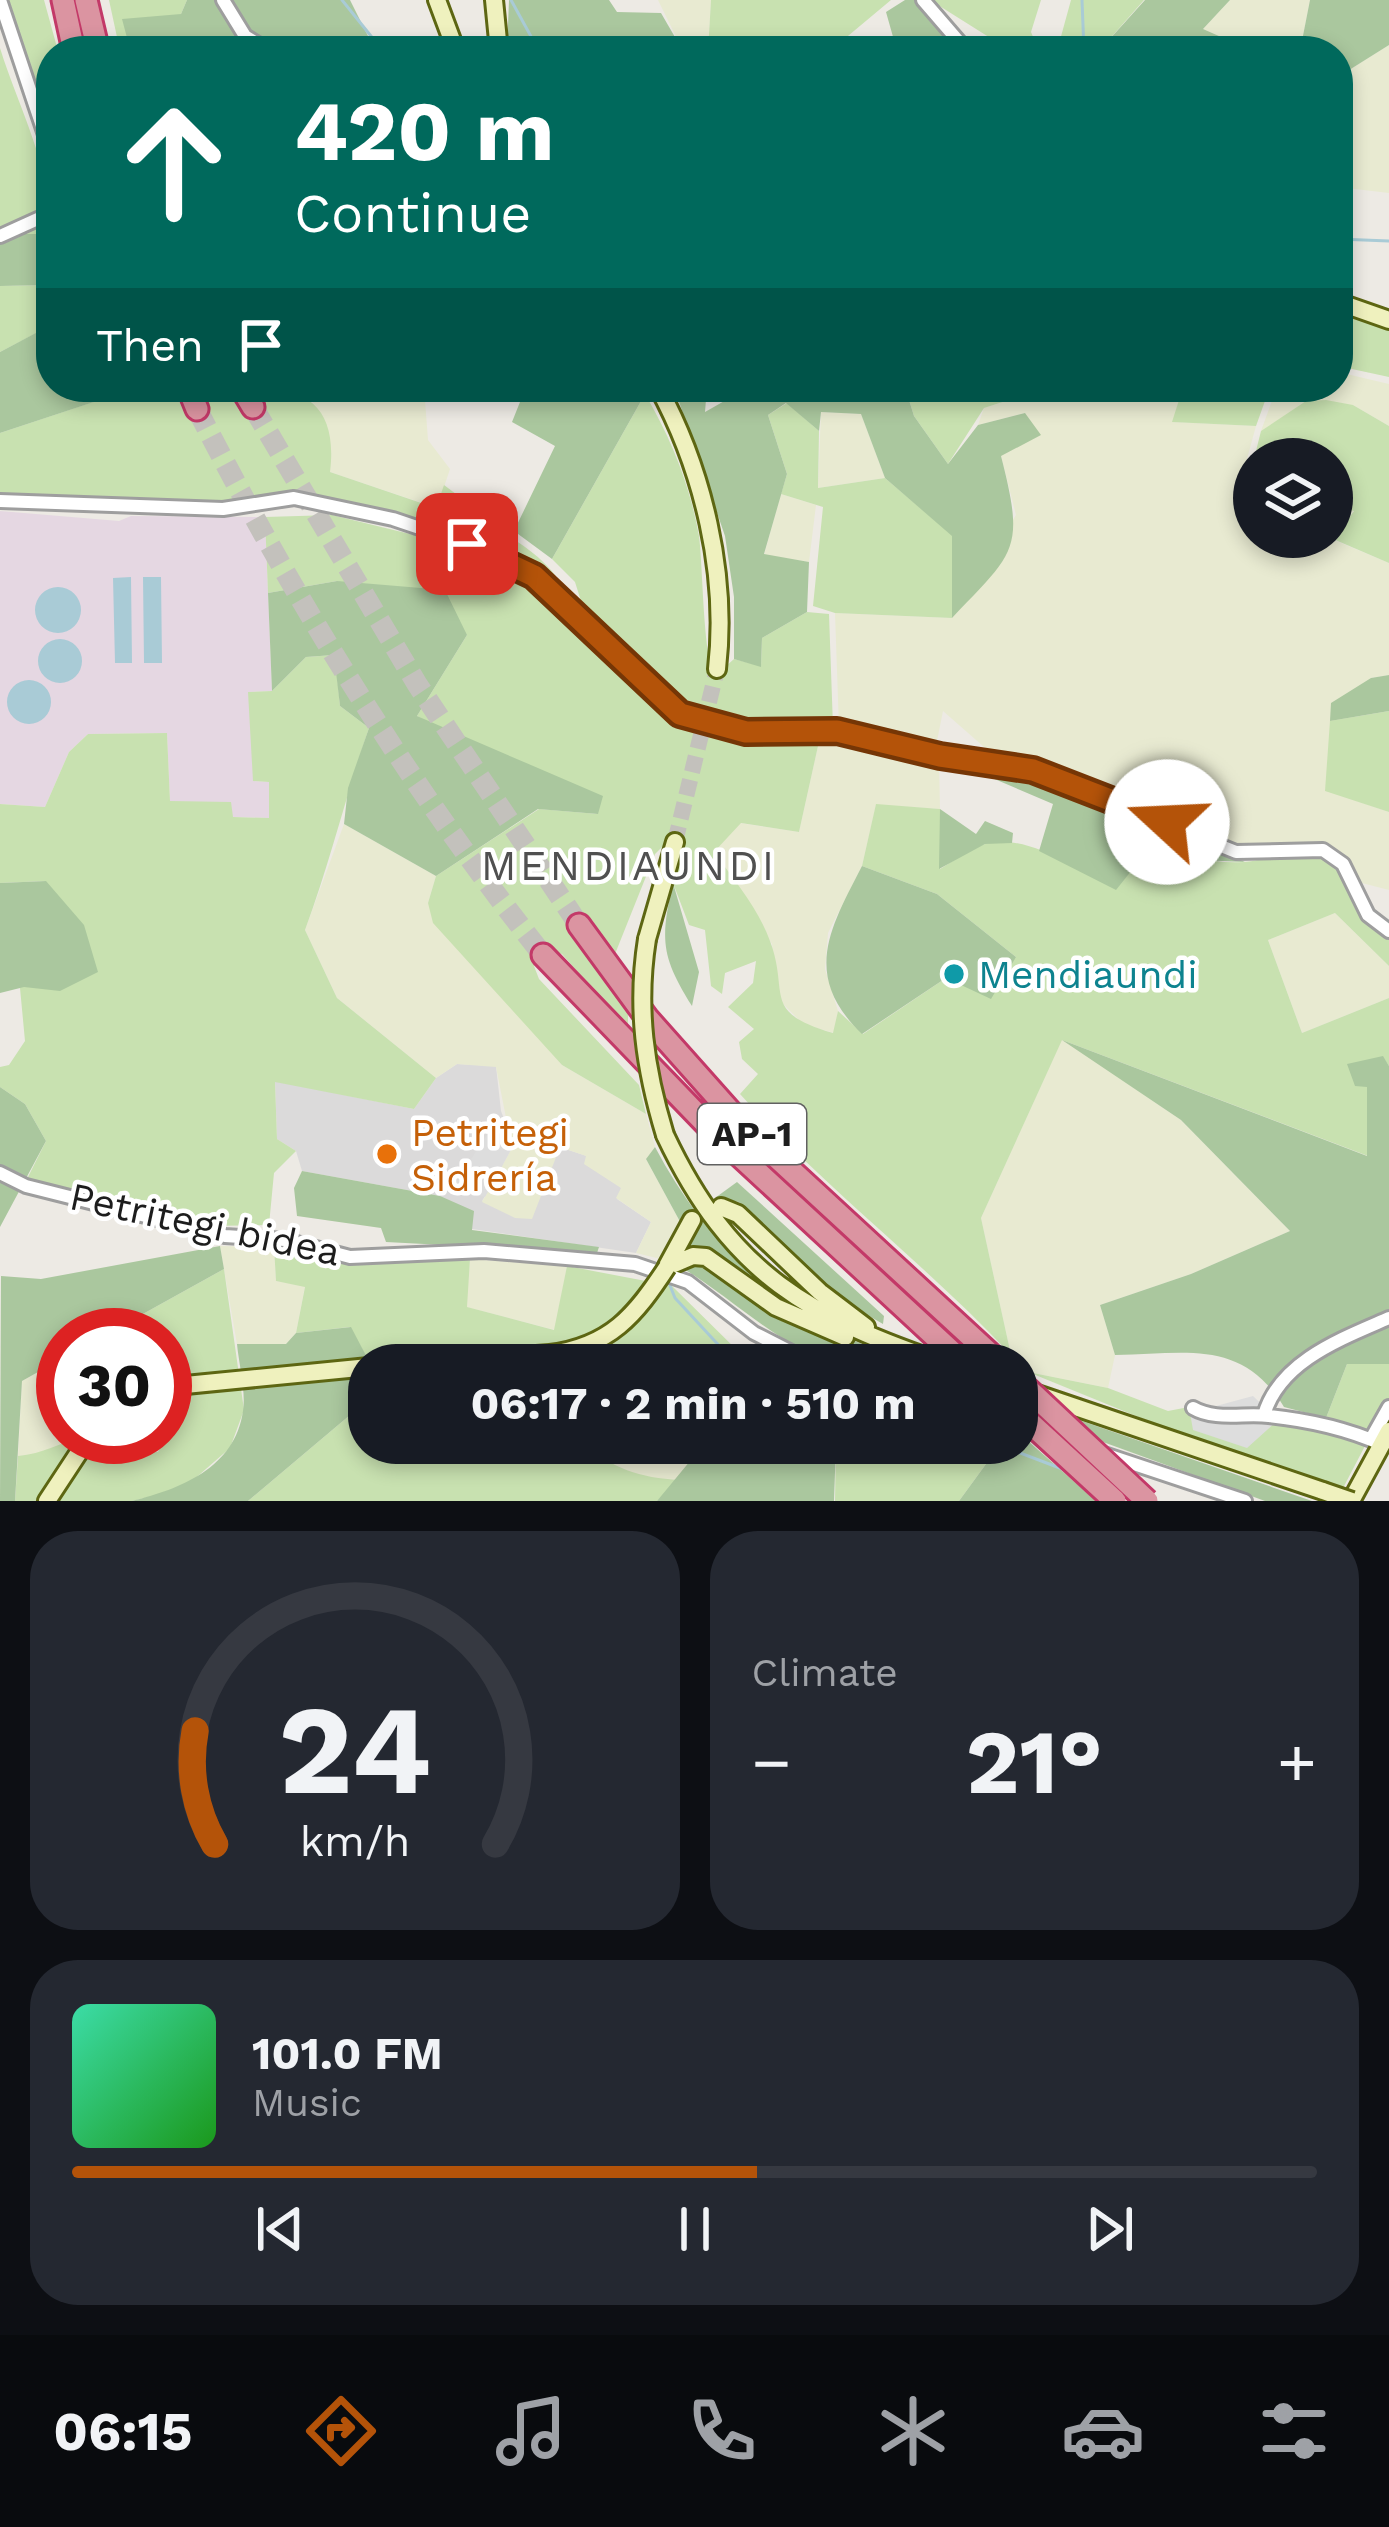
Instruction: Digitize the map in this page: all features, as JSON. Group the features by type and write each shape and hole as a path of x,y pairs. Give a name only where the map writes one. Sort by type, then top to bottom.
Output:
{"highway":[{"path":"63,0 71,36"},
{"path":"86,0 94,36"},
{"path":"194,402 197,410"},
{"path":"250,402 253,407"},
{"name":"AP-1","path":"579,925 647,1018 744,1127 980,1344"},
{"name":"AP-1","path":"543,955 702,1121 943,1344"},
{"path":"1038,1402 1148,1501"},
{"path":"1038,1431 1115,1501"}],"main road":[{"path":"433,0 441,36"},
{"path":"433,0 452,36"},
{"path":"452,0 456,36"},
{"path":"494,0 498,36"},
{"path":"1353,307 1389,320"},
{"path":"664,402 693,469 710,538 720,626 717,669"},
{"path":"675,842 647,939 642,1031 651,1089 665,1135 705,1208 748,1259 803,1304 887,1344"},
{"path":"721,1207 739,1214 844,1313 902,1344"},
{"path":"594,1344 620,1330 667,1267 692,1220"},
{"path":"667,1267 693,1256 706,1257 794,1316 859,1342 878,1341"},
{"path":"192,1384 348,1369"},
{"path":"1038,1390 1351,1501 1380,1438"},
{"path":"46,1501 71,1464"}],"street":[{"path":"1,0 36,107"},
{"path":"223,0 245,36"},
{"path":"923,0 954,36"},
{"path":"0,236 36,222"},
{"path":"0,500 223,509 294,498 355,509 512,563 534,576 680,714 775,735 837,731 940,756 1033,770 1217,848 1323,850 1343,864 1367,915 1389,931"},
{"name":"Petritegi bidea","path":"0,1174 26,1186 225,1236 285,1240 350,1257 484,1251 635,1264 688,1282 776,1344"},
{"path":"1264,1415 1272,1390 1302,1363 1389,1318"},
{"path":"1193,1408 1205,1415 1264,1415 1380,1438 1389,1407"},
{"path":"1038,1433 1245,1501"}],"shaded area":[{"path":"0,511 119,521 131,516 265,517 272,691 249,692 254,781 269,782 269,818 233,817 170,801 167,733 88,734 69,752 45,807 0,804"},
{"path":"457,1064 496,1066 501,1111 510,1135 502,1169 482,1201 559,1147 587,1156 585,1164 622,1188 617,1199 651,1222 636,1253 472,1229 440,1196 302,1171 296,1151 277,1139 275,1081 414,1109 436,1078"},
{"path":"494,1124 506,1124 512,1148 485,1197 451,1190"},
{"path":"1253,1396 1278,1420 1247,1448 1193,1430 1189,1407 1205,1409"}],"green space":[{"path":"9,0 44,0 54,36 36,36 36,96"},
{"path":"109,0 187,0 181,14 148,36 117,36"},
{"path":"187,0 350,0 368,36 127,36 122,19 181,14"},
{"path":"509,0 609,0 617,12 661,13 674,36 508,36"},
{"path":"658,0 711,0 709,36 676,36"},
{"path":"711,0 891,0 848,36 709,36"},
{"path":"905,0 918,0 949,36 893,36 886,12"},
{"path":"930,0 1041,0 1033,36 987,36"},
{"path":"1071,0 1144,0 1112,36 1061,36"},
{"path":"1145,0 1230,0 1203,29 1219,36 1113,36"},
{"path":"1230,0 1310,0 1303,36 1219,36 1203,29"},
{"path":"1310,0 1389,0 1389,45 1353,68 1353,36 1303,36"},
{"path":"1389,45 1389,193 1353,189 1353,68"},
{"path":"0,48 36,151 36,234 18,234 0,242"},
{"path":"18,234 36,234 36,285 0,286 0,242"},
{"path":"36,285 36,333 0,352 0,286"},
{"path":"1353,316 1389,329 1389,377 1353,369"},
{"path":"36,333 36,402 94,402 0,433 0,352"},
{"path":"1353,376 1389,384 1389,426 1353,405 1261,431 1272,402 1353,402"},
{"path":"93,402 180,402 183,410 197,415 206,402 234,402 239,410 255,411 259,402 310,402 330,435 330,472 436,508 444,485 472,506 476,516 546,565 572,609 539,574 514,559 369,507 291,493 226,503 0,494 0,433"},
{"path":"425,402 428,440 450,469 437,508 330,472 313,403"},
{"path":"520,402 640,402 552,559 514,531 555,446 512,422"},
{"path":"640,402 649,402 678,462 695,517 708,651 715,676 734,659 761,666 762,638 807,612 829,614 833,727 746,728 671,702 587,620 575,582 552,559"},
{"path":"679,402 706,402 705,412 723,402 910,402 914,416 948,464 978,425 1025,413 1041,435 1001,456 1012,512 1010,547 990,578 952,618 952,536 885,478 861,414 821,412 819,431 786,403 768,415 787,474 764,554 809,562 807,612 762,638 761,667 734,659 734,597 725,536"},
{"path":"910,402 1002,402 984,408 948,464 914,416"},
{"path":"1002,402 1178,402 1173,422 1256,426 1253,438 1233,438 1233,558 1353,558 1353,548 1389,563 1389,675 1371,678 1325,790 1389,812 1389,890 1358,882 1334,849 1315,844 1230,845 1052,770 1000,761 943,711 935,751 839,728 835,613 952,618 1016,515 1001,456 1025,413 978,425 984,408"},
{"path":"1178,402 1265,402 1256,426 1172,422"},
{"path":"1304,402 1353,405 1389,426 1389,563 1353,548 1353,438 1259,438 1261,431"},
{"path":"787,403 819,431 818,488 885,478 952,535 952,618 835,613 813,606 823,507 781,494 787,474 768,415"},
{"path":"821,412 861,414 885,478 818,488"},
{"path":"781,494 816,505 809,562 764,555"},
{"path":"332,515 451,544 515,571 678,715 758,737 820,737 799,832 741,823 714,852 765,929 786,1009 833,1033 838,1011 863,1034 946,978 1016,957 937,894 862,866 876,804 940,809 940,869 977,847 999,842 1034,848 1116,889 1152,845 1220,862 1300,852 1332,860 1368,919 1389,937 1389,966 1335,913 1268,940 1302,1033 1389,998 1389,1066 1383,1057 1367,1087 1368,1156 1062,1040 981,1218 1009,1344 1000,1344 740,1094 758,1074 742,1059 739,1042 754,1029 728,1007 753,983 756,961 725,973 722,994 711,986 705,930 689,925 673,883 682,855 679,843 666,843 655,854 615,954 592,920 571,925 570,935 628,1013 628,1029 562,954 547,950 534,966 539,979 639,1085 646,1114 562,1065 433,923 428,903 436,876 539,809 598,814 417,716 467,635 337,581 268,593 265,517"},
{"path":"337,581 445,590 467,635 417,716 603,796 598,814 538,809 436,876 344,824 348,788 369,728 340,706 334,655 306,657 272,691 268,593"},
{"path":"335,655 340,706 369,728 305,930 337,998 436,1078 414,1109 275,1082 277,1139 296,1151 274,1173 269,1225 210,1226 27,1179 46,1141 25,1104 0,1087 0,1067 9,1065 25,1041 20,988 46,881 0,883 0,804 45,807 69,752 88,734 167,733 170,801 231,802 233,817 269,818 269,782 253,781 248,692 272,691 306,657"},
{"path":"1389,675 1389,711 1330,721 1331,703 1371,678"},
{"path":"1389,711 1389,812 1325,791 1330,721"},
{"path":"840,735 939,760 940,809 876,805 862,866 828,933 825,969 838,1011 834,1033 803,1024 778,999 772,944 713,852 740,823 799,832 820,737"},
{"path":"971,769 1032,774 1245,862 1199,860 1152,845 1116,890 1039,851 1053,804"},
{"path":"940,809 976,834 985,821 1013,833 1012,843 985,844 939,869"},
{"path":"344,824 436,876 428,903 562,1065 646,1114 655,1147 646,1159 690,1240 669,1261 636,1253 651,1222 616,1198 621,1188 584,1164 586,1156 560,1147 532,1219 515,1218 482,1202 512,1148 496,1067 457,1064 436,1078 337,998 305,930"},
{"path":"862,866 937,894 1016,957 991,999 946,978 862,1034 832,992 827,952"},
{"path":"46,881 84,925 98,972 60,991 24,987 0,993 0,883"},
{"path":"673,883 699,972 692,1006 666,947"},
{"path":"1335,913 1389,966 1389,998 1302,1033 1268,940"},
{"path":"1062,1039 1181,1120 1290,1231 1191,1274 1100,1305 1115,1355 1108,1388 1038,1374 1038,1344 1009,1344 981,1218"},
{"path":"1062,1040 1367,1156 1367,1087 1355,1086 1347,1064 1383,1056 1389,1066 1389,1364 1347,1364 1326,1418 1284,1407 1268,1385 1231,1360 1189,1353 1115,1355 1100,1305 1191,1274 1290,1231 1181,1120"},
{"path":"0,1087 25,1104 46,1141 0,1227"},
{"path":"655,1147 704,1223 764,1284 799,1310 863,1344 793,1344 669,1261 690,1240 646,1159"},
{"path":"302,1171 440,1196 474,1211 472,1230 599,1247 597,1253 386,1242 381,1228 297,1216 294,1188"},
{"path":"737,1182 884,1316 883,1324 843,1301 739,1202 715,1198"},
{"path":"220,1246 274,1247 276,1281 305,1286 296,1333 286,1344 237,1344"},
{"path":"220,1246 224,1269 154,1308 36,1308 36,1373 22,1381 15,1501 0,1501 1,1276 41,1279"},
{"path":"274,1247 343,1264 470,1259 467,1307 554,1330 567,1266 672,1286 731,1344 359,1344 350,1327 296,1333 305,1287 276,1281"},
{"path":"470,1259 567,1266 555,1330 466,1307"},
{"path":"224,1269 244,1410 230,1448 183,1489 132,1501 15,1501 18,1456 36,1453 36,1464 192,1464 192,1308 154,1308"},
{"path":"351,1327 360,1344 348,1344 348,1417 248,1501 132,1501 186,1482 229,1447 244,1403 237,1344 286,1344 296,1333"},
{"path":"1347,1364 1389,1364 1389,1399 1368,1432 1326,1418"},
{"path":"36,1373 36,1454 18,1456 22,1381"},
{"path":"1038,1374 1108,1388 1168,1411 1189,1407 1278,1420 1366,1444 1342,1490 1163,1427"},
{"path":"348,1417 348,1464 614,1464 652,1477 680,1480 657,1501 248,1501"},
{"path":"1079,1420 1312,1501 1265,1501 1103,1442"},
{"path":"1038,1450 1096,1501 959,1501 986,1464 1038,1464"},
{"path":"688,1464 835,1464 834,1501 657,1501"},
{"path":"691,1464 680,1480 643,1478 609,1465"},
{"path":"836,1464 986,1464 959,1501 835,1501"}],"water":[{"path":"131,577 132,663 115,663 113,578"},
{"path":"143,577 161,577 162,663 144,663"},
{"path":"58,587 74,594 81,610 74,626 58,633 42,626 35,610 42,594"},
{"path":"60,639 75,646 82,661 75,676 60,683 45,676 38,661 45,646"},
{"path":"29,680 45,686 51,702 45,718 29,724 13,718 7,702 13,686"}],"waterway":[{"path":"342,0 371,36"},
{"path":"511,0 531,36"},
{"path":"1082,0 1083,36"},
{"path":"1353,240 1389,241"},
{"path":"669,1283 675,1298 718,1344"},
{"path":"1038,1460 1065,1470"}],"tunnel":[{"path":"253,407 417,684 579,925"},
{"path":"197,409 356,691 446,825 543,955"},
{"path":"675,842 717,669"}],"place":[{"name":"Mendiaundi","path":"954,974"},
{"name":"Petritegi Sidrería","path":"387,1154"}],"district":[{"name":"MENDIAUNDI","path":"629,865"}],"route":[{"path":"467,544 534,576 602,646 680,714 746,732 837,731 940,756 1033,770 1167,822"}]}
